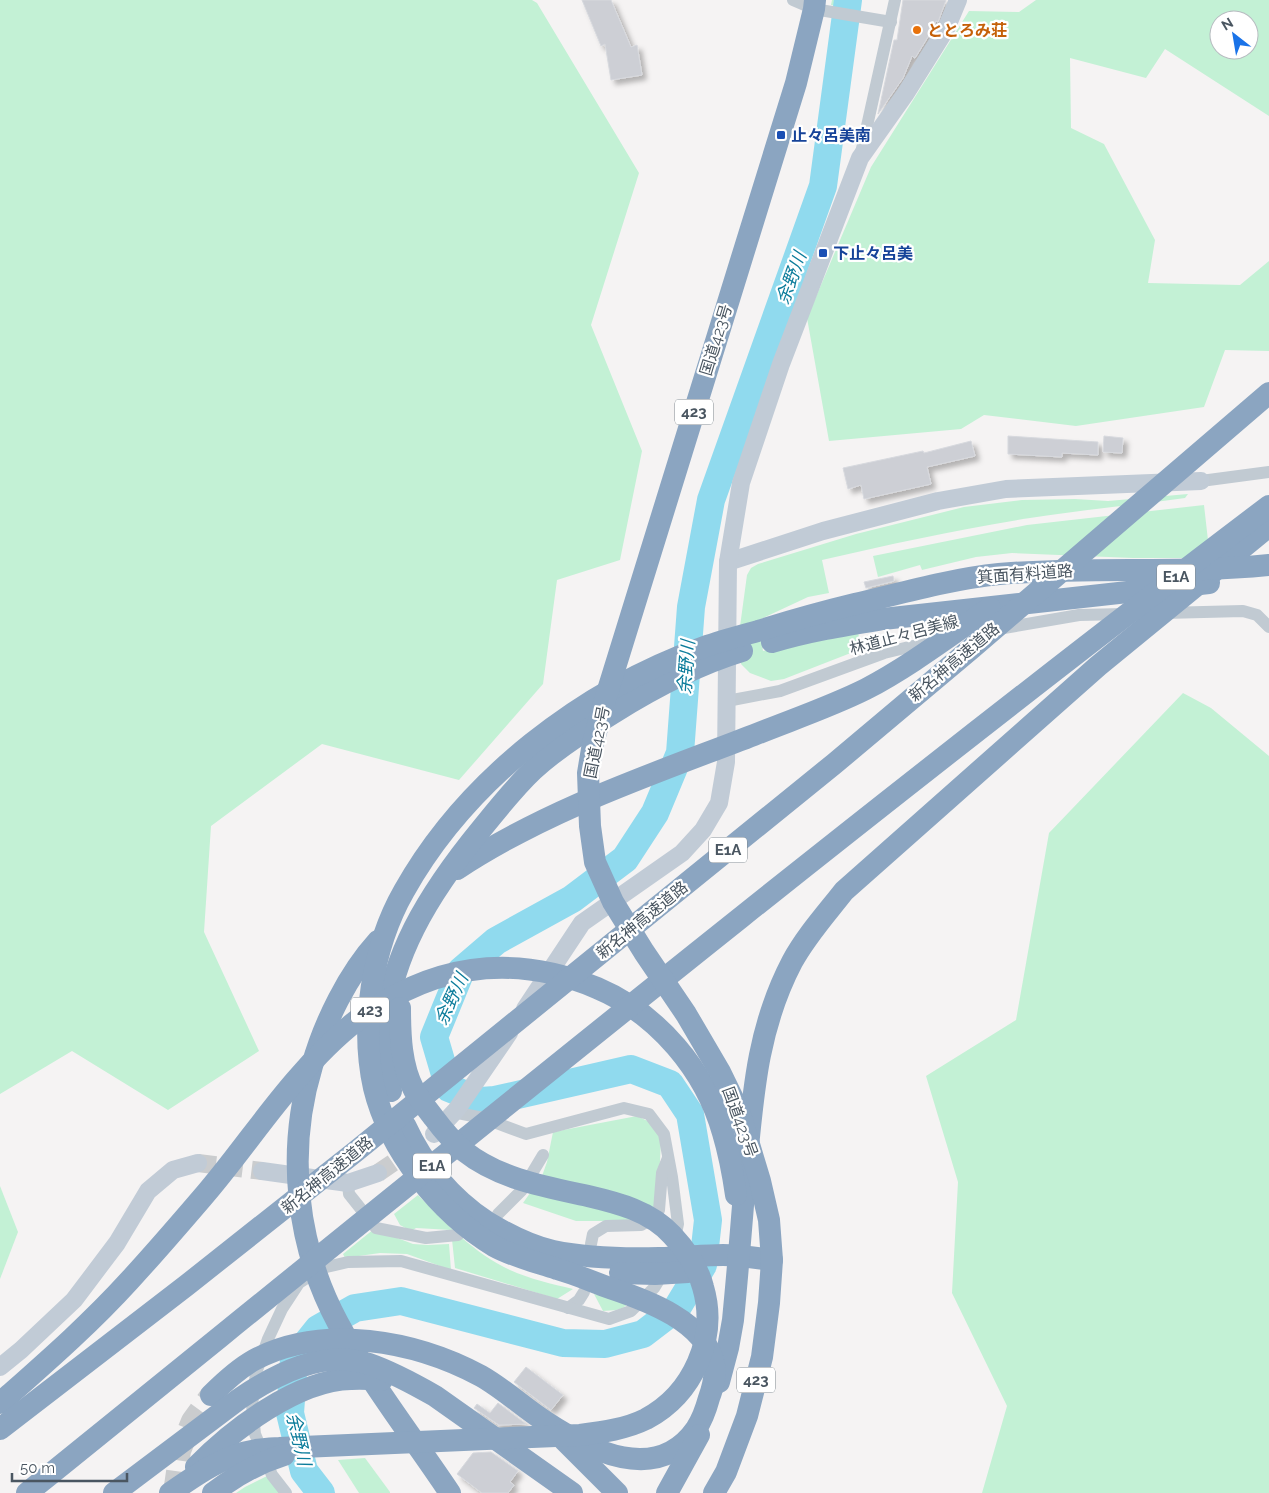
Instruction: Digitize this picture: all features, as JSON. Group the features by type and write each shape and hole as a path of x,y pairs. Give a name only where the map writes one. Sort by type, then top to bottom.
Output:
{"highway":[{"name":"国道423号","path":"714,1493 726,1472 747,1416 762,1356 772,1260 768,1220 762,1189 739,1111 720,1072 686,1014 613,902 595,862 590,826 588,773 593,743 604,703 781,136 818,7"},
{"name":"新名神高速道路","path":"0,1429 379,1134 826,770 1263,398"},
{"name":"E1A","path":"27,1493 726,930 1084,648 1269,506"},
{"path":"730,1255 753,1090 765,1029 777,995 793,960 815,926 844,891 1098,666 1269,526"},
{"path":"450,1493 384,1398 337,1321 311,1256 303,1220 298,1186 297,1156 299,1124 306,1086 320,1040 352,976 375,945 405,911 458,868 495,845 541,820 865,689 925,654 1007,596 1109,530"},
{"name":"箕面有料道路","path":"786,630 811,615 960,580 990,575 1050,571 1230,569 1269,565"},
{"name":"箕面有料道路","path":"786,630 838,626 1092,595 1269,577"},
{"name":"423","path":"772,1260 730,1255 604,1272 555,1268 518,1257 496,1247 456,1218 439,1202 406,1160 382,1112 374,1087 368,1036 370,1002 377,960 389,921 404,891 446,829 470,800 496,774 556,738 590,727 671,680 786,630"},
{"name":"423","path":"556,738 533,770 511,793 447,873 421,915 394,977 387,1009 385,1031 388,1081 394,1103 407,1129 433,1171 456,1198 477,1215 522,1241 551,1251 606,1257 657,1266"},
{"path":"171,1493 216,1464 256,1450 548,1437 603,1432 627,1426 646,1418 665,1406 679,1393 691,1377 700,1358 708,1322 703,1286 695,1266 671,1234 640,1212 620,1204 503,1174 465,1152 437,1127 414,1089 406,1069 400,1024 400,1001 404,974 421,915"},
{"path":"0,1403 60,1350 129,1282 204,1196 296,1080 330,1043 356,1022 402,992 456,973 483,968 512,967 538,971 585,983 622,1000 644,1016 681,1052 698,1076 723,1132 737,1200 730,1255 733,1320 728,1348 711,1409 667,1493"},
{"path":"210,1395 240,1369 267,1354 292,1346 330,1339 349,1339 388,1344 414,1350 464,1367 490,1381 548,1424 608,1454 629,1460 645,1460 675,1449 686,1441 696,1429 704,1415 714,1384 713,1359 707,1346 681,1320 648,1301 555,1268"},
{"path":"114,1493 239,1399 279,1375 316,1362 340,1360 368,1364 413,1383 435,1396 572,1493"},
{"path":"171,1493 211,1452 240,1428 279,1402 300,1392 325,1383 349,1379 395,1382 411,1386 435,1396"},
{"path":"548,1424 617,1493"},
{"path":"214,1493 234,1478 256,1466 314,1446"}],"street":[{"path":"793,0 891,22"},
{"path":"437,1127 455,1111 474,1085 582,923 682,853 703,830 719,803 726,762 728,562 741,483 781,364 860,158 891,22 894,0"},
{"path":"860,158 906,93 946,29 958,0"},
{"path":"728,562 823,531 909,508 1006,489 1201,481 1269,472"},
{"name":"林道止々呂美線","path":"726,701 780,691 884,653 928,642 1079,615 1243,611 1257,615 1269,626"},
{"path":"286,1493 272,1475 254,1434 252,1405 256,1373 268,1339 282,1309 299,1283 322,1268 348,1262 401,1261 609,1320 631,1311 654,1288 669,1263 678,1224 664,1134 649,1114 624,1108 526,1134 483,1118 455,1111"},
{"path":"498,1214 522,1190 543,1155"},
{"path":"591,1244 593,1234 606,1226 641,1225 653,1218 660,1210 662,1173 668,1156"},
{"path":"0,1367 74,1300 117,1243 148,1191 173,1170 198,1162"},
{"path":"262,1170 348,1183 378,1173"},
{"path":"348,1183 348,1194 376,1228 426,1238 458,1235"},
{"path":"568,1308 579,1300 584,1292"}],"green space":[{"path":"0,0 532,0 537,3 639,173 591,325 642,451 620,560 557,580 543,684 459,780 322,744 211,826 204,932 259,1051 168,1110 72,1051 0,1094"},
{"path":"832,0 846,0 845,8 831,5"},
{"path":"1036,0 1269,0 1269,116 1165,49 1146,78 1070,58 1071,128 1104,144 1155,240 1148,283 1240,285 1269,261 1269,351 1225,350 1204,407 1076,426 984,415 961,429 829,441 807,318 871,167 969,11 1019,12"},
{"path":"1188,494 1185,498 1049,515 978,527 822,560 829,593 808,597 761,619 759,627 763,651 784,645 858,632 861,649 784,679 771,681 750,673 741,664 738,641 747,575 751,568 758,564 856,534 964,507 1022,500 1075,499 1108,501"},
{"path":"1204,505 1210,558 1133,558 1012,553 976,557 922,570 920,565 878,577 873,556 1027,525"},
{"path":"1183,693 1211,708 1269,756 1269,1493 982,1493 1007,1406 952,1293 958,1182 926,1076 1016,1020 1049,833"},
{"path":"637,1116 652,1123 661,1138 658,1208 642,1221 576,1221 523,1203 542,1176 553,1132"},
{"path":"0,1186 18,1232 0,1279"},
{"path":"418,1195 461,1237 497,1263 525,1276 573,1289 557,1299 455,1268 451,1230 416,1228 411,1231 400,1225 394,1214"},
{"path":"374,1229 413,1244 449,1244 451,1270 407,1254 380,1253 345,1258 343,1254"},
{"path":"594,1294 628,1303 620,1309 603,1311"},
{"path":"365,1458 390,1493 359,1493 338,1460"},
{"path":"269,1475 283,1493 236,1493 245,1487"}],"building":[{"path":"582,0 611,0 631,47 637,45 642,75 611,80 605,44 601,46"},
{"path":"903,0 946,0 938,22 936,21 915,58 912,56 903,78 878,114 894,40 897,40"},
{"path":"1008,436 1098,442 1098,455 1062,453 1062,457 1008,454"},
{"path":"1104,436 1123,438 1122,453 1103,452"},
{"path":"971,441 975,456 927,467 931,484 864,499 861,485 848,489 843,468 923,451 924,453"},
{"path":"893,576 894,581 866,588 864,582"},
{"path":"526,1367 563,1395 551,1410 514,1382"},
{"path":"498,1403 526,1424 499,1425 474,1408 477,1404 490,1413"},
{"path":"491,1452 518,1471 510,1482 514,1485 508,1493 482,1493 457,1474 473,1453"}],"waterway":[{"name":"余野川","path":"321,1493 304,1471 290,1413 294,1359 318,1329 355,1308 401,1301 563,1343 605,1344 643,1334 677,1308 703,1265 708,1220 690,1114 670,1084 631,1069 495,1100 481,1101 449,1088 434,1037 461,971 496,941 572,899 625,859 655,813 680,753 691,607 711,500 823,186 848,0"}],"tunnel":[{"path":"378,1173 413,1149"},
{"path":"198,1163 262,1171"},
{"path":"174,1493 180,1451 192,1421 211,1395"}],"place":[{"name":"ととろみ荘","path":"917,30"},
{"name":"止々呂美南","path":"781,135"},
{"name":"下止々呂美","path":"823,253"}]}
